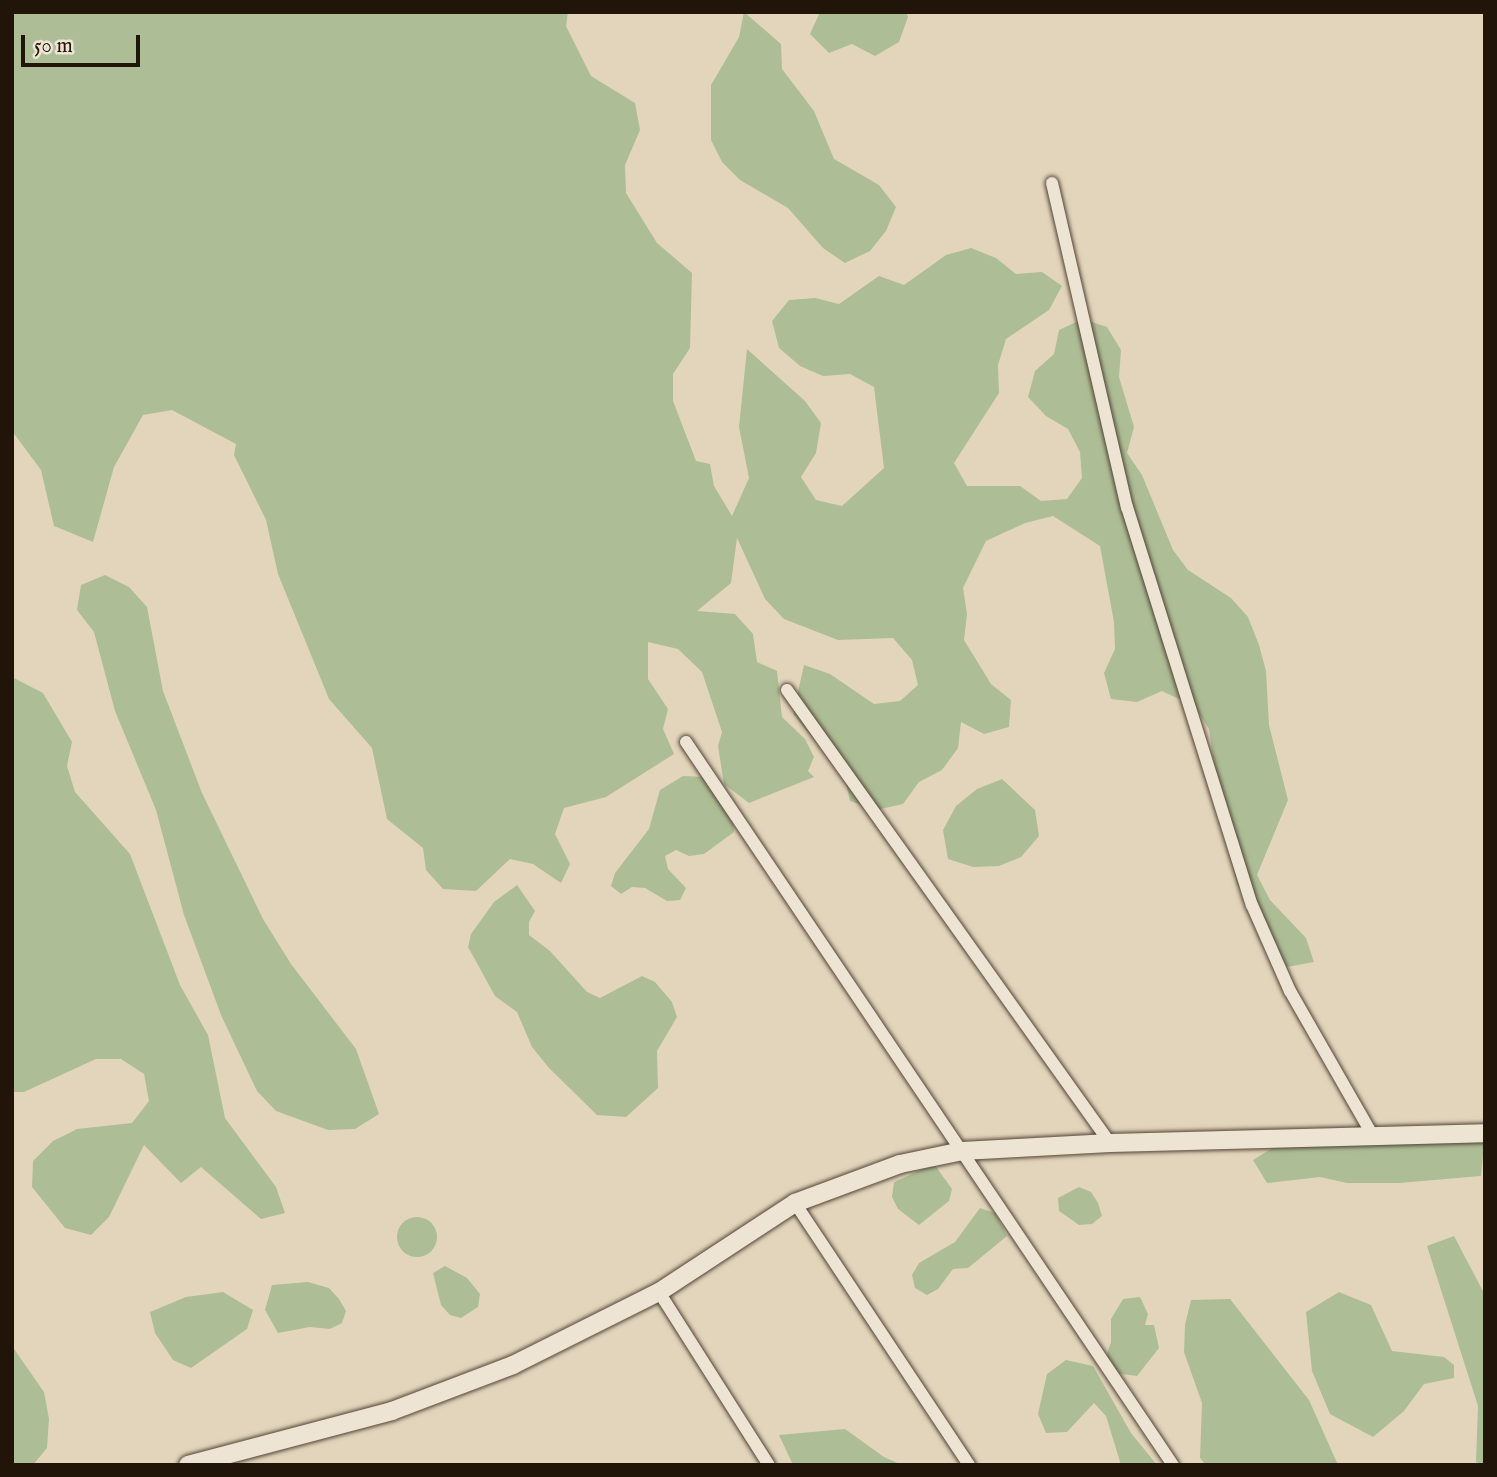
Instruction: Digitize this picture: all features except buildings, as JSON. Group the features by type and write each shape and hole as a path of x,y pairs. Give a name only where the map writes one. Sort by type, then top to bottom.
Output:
{"street":[{"path":"1052,183 1126,507 1252,905 1290,991 1373,1136"},
{"path":"787,690 1110,1143"},
{"path":"686,742 1173,1465"},
{"path":"188,1465 392,1411 513,1365 659,1292 795,1203 901,1164 962,1151 1110,1143 1485,1133"},
{"path":"795,1203 969,1465"},
{"path":"659,1292 769,1465"}],"green space":[{"path":"12,12 568,12 566,26 591,76 635,103 640,130 625,165 626,193 657,243 692,273 690,348 673,374 673,401 696,461 710,464 714,486 732,516 749,478 739,427 747,349 805,401 821,423 816,453 801,477 816,500 842,506 884,468 874,387 850,374 823,376 800,366 779,348 772,321 789,300 815,298 839,304 879,276 904,285 946,255 971,248 996,258 1016,274 1042,272 1062,286 1049,310 1006,339 998,365 999,393 954,463 967,486 1020,486 1041,501 1067,499 1082,478 1080,452 1068,429 1046,416 1028,397 1035,371 1054,354 1059,330 1083,319 1107,327 1121,350 1119,377 1134,427 1127,453 1142,475 1173,550 1188,570 1231,598 1248,617 1259,645 1266,671 1269,725 1288,800 1257,875 1270,900 1306,938 1314,962 1287,967 1267,949 1254,925 1252,905 1237,884 1224,833 1209,729 1194,706 1162,691 1137,702 1111,699 1104,673 1115,649 1114,622 1100,546 1053,516 1025,523 986,541 963,588 967,614 964,640 991,684 1011,700 1009,727 984,734 961,722 958,748 942,770 919,782 903,804 876,810 850,801 844,775 793,714 804,665 830,674 874,704 900,701 918,685 912,660 893,638 838,640 784,619 765,599 737,538 731,583 697,611 735,614 753,634 757,662 777,671 782,717 805,739 814,757 808,771 814,777 749,803 724,784 718,746 722,732 702,672 678,649 648,642 648,679 668,709 663,729 674,754 606,797 564,808 555,834 570,864 561,883 533,864 510,859 476,891 443,889 426,870 423,848 387,819 372,748 329,699 278,574 266,520 234,455 236,444 172,410 143,415 114,467 93,542 54,526 41,470 12,431"},
{"path":"744,12 781,44 782,69 814,111 834,159 879,185 896,207 886,231 870,251 845,263 823,248 788,208 740,180 722,162 711,140 711,85 739,37"},
{"path":"820,12 906,12 908,17 899,42 875,56 852,44 829,53 810,34"},
{"path":"105,575 129,587 147,607 163,691 202,793 263,919 291,964 356,1049 379,1114 355,1129 328,1130 276,1111 257,1091 221,1015 184,915 156,810 115,711 94,632 77,610 81,585"},
{"path":"12,677 43,693 72,742 67,766 75,792 130,854 180,985 208,1035 225,1118 276,1187 285,1213 261,1219 201,1167 181,1183 144,1145 109,1217 91,1235 65,1228 32,1187 33,1161 53,1141 77,1129 132,1123 149,1101 144,1074 121,1059 96,1059 24,1092 12,1092"},
{"path":"683,776 703,777 733,819 734,832 704,854 689,856 676,850 665,856 668,869 686,888 680,900 667,901 645,888 632,887 621,894 611,886 615,873 649,829 660,790"},
{"path":"1002,779 1035,810 1039,836 1021,857 999,866 973,867 948,859 943,830 956,806 977,789"},
{"path":"517,885 535,911 529,922 529,935 550,951 587,992 600,998 642,976 655,982 672,1002 677,1017 657,1051 658,1088 626,1117 597,1115 549,1068 532,1047 517,1012 495,996 468,947 471,934 494,902"},
{"path":"1485,1134 1481,1176 1399,1183 1347,1183 1320,1177 1267,1183 1253,1160 1292,1136"},
{"path":"934,1164 952,1189 949,1201 919,1225 898,1209 892,1197 894,1182"},
{"path":"1079,1187 1091,1192 1098,1203 1102,1216 1092,1224 1079,1225 1059,1211 1058,1198"},
{"path":"980,1208 995,1213 1007,1236 968,1268 953,1269 938,1289 927,1295 915,1288 912,1275 919,1263 955,1242"},
{"path":"417,1217 431,1223 437,1237 431,1251 417,1257 403,1251 397,1237 403,1223"},
{"path":"1454,1236 1485,1295 1485,1465 1476,1462 1478,1406 1427,1246"},
{"path":"445,1266 467,1278 480,1294 478,1307 461,1318 450,1315 441,1305 433,1273"},
{"path":"308,1282 329,1288 339,1299 346,1311 342,1323 330,1329 310,1327 278,1333 265,1310 272,1285"},
{"path":"223,1292 253,1310 247,1329 191,1368 173,1360 155,1333 150,1312 186,1297"},
{"path":"1339,1292 1371,1305 1392,1351 1444,1357 1454,1365 1454,1378 1424,1384 1404,1411 1373,1437 1330,1414 1312,1371 1306,1312"},
{"path":"1140,1297 1148,1314 1145,1325 1154,1325 1159,1348 1137,1376 1107,1372 1102,1368 1111,1342 1111,1319 1123,1299"},
{"path":"1230,1299 1309,1400 1338,1465 1206,1465 1200,1458 1202,1403 1184,1352 1185,1325 1191,1300"},
{"path":"12,1346 44,1392 49,1419 47,1448 33,1465 12,1465"},
{"path":"1066,1360 1093,1366 1131,1433 1157,1465 1121,1465 1106,1416 1094,1403 1067,1432 1046,1433 1038,1414 1047,1374"},
{"path":"845,1429 884,1457 902,1465 793,1465 779,1435"}]}
